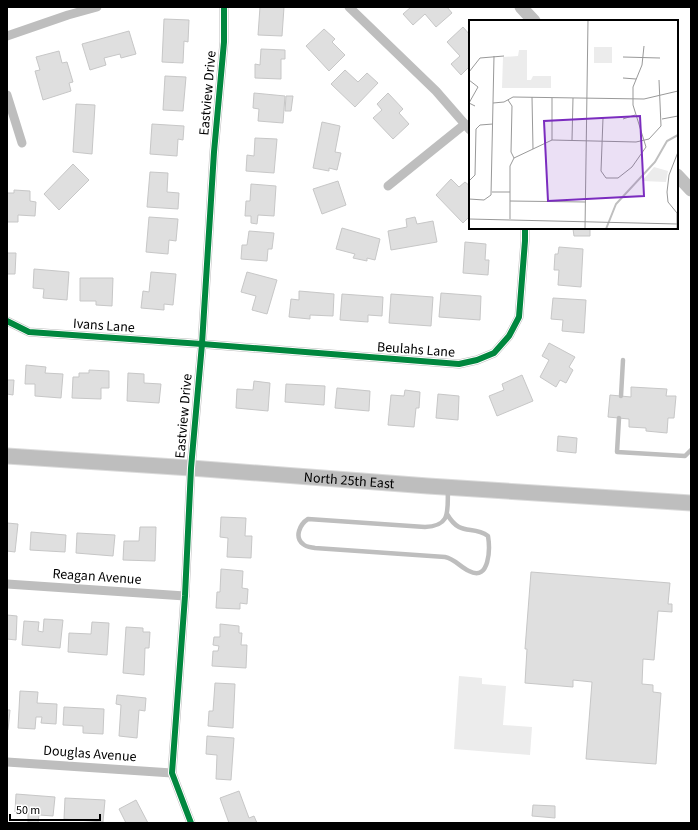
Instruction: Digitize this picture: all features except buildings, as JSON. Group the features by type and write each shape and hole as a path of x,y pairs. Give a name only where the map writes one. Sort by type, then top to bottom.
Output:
{"main road":[{"name":"North 25th East","path":"7,456 691,503"}],"street":[{"path":"7,36 68,15 97,7"},
{"name":"Eastview Drive","path":"191,823 172,773 185,596 191,468 202,344 214,152 224,42 224,7"},
{"path":"349,7 436,91 468,127 388,186"},
{"path":"7,95 22,143"},
{"name":"Beulahs Lane","path":"202,344 459,364 477,360 494,353 509,336 519,317 525,229"},
{"name":"Ivans Lane","path":"7,321 29,332 202,344"},
{"name":"Reagan Avenue","path":"7,584 185,596"},
{"name":"Douglas Avenue","path":"7,762 172,773"}],"lane":[{"path":"621,396 623,360"},
{"path":"619,418 617,452 685,456 691,450"},
{"path":"447,514 452,523 460,528 482,532 488,536 489,550 487,564 477,573 470,572 454,560 445,557 315,548 302,544 298,537 299,529 303,522 308,519 425,528 435,527 442,523 447,514 448,487"}],"shaded area":[{"path":"459,676 482,678 482,684 506,686 503,725 532,727 530,755 454,749"}],"waterway":[{"path":"521,7 533,20"},
{"path":"678,176 691,190"}],"cycle path":[{"path":"191,823 172,773 185,596 191,468 202,344 214,152 224,42 224,7"},
{"path":"7,321 29,332 459,364 477,360 494,353 509,336 519,317 525,229"}]}
